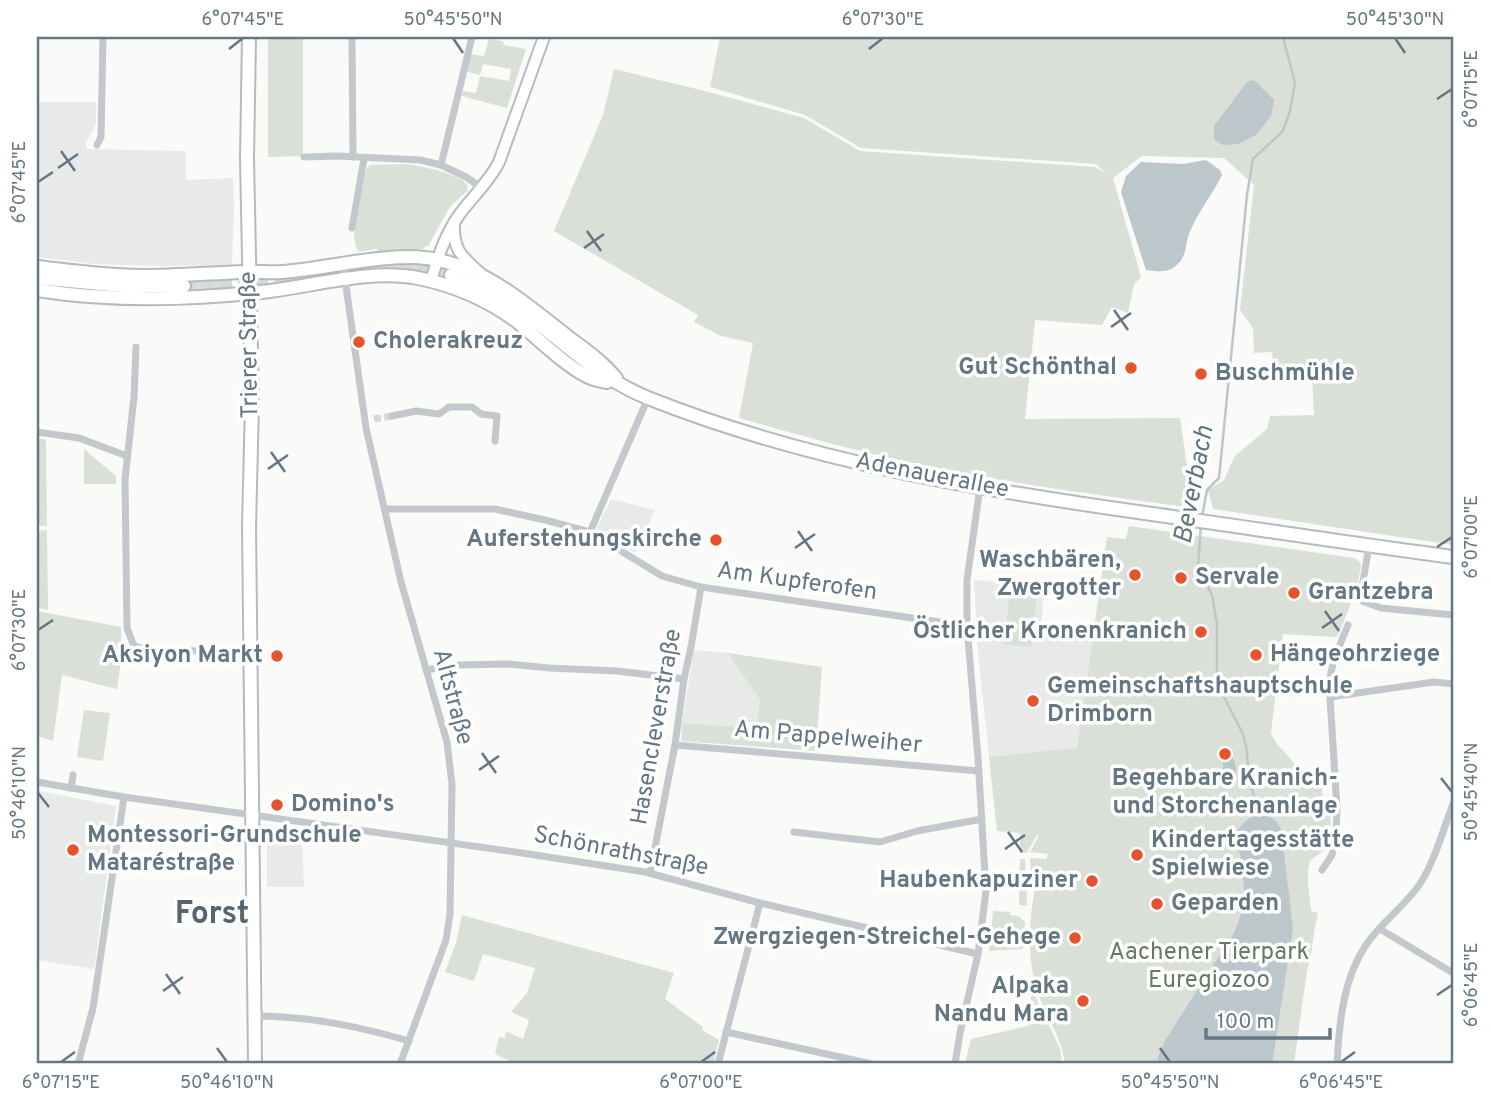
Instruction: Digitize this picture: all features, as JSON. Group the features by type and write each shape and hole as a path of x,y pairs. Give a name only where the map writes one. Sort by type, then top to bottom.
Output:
{"main road":[{"name":"Trierer Straße","path":"249,37 247,158 252,404 249,499 255,1064"},
{"path":"431,281 443,242 499,162 544,37"},
{"path":"454,223 453,235 458,253 485,277"},
{"path":"37,267 141,276 278,272 392,258 437,260 485,277 516,295 602,362 623,386"},
{"path":"37,290 82,296 130,298 221,296 392,275 415,277 464,292 500,310 590,378 623,386"},
{"name":"Adenauerallee","path":"451,275 500,298 596,370 623,386 648,398 817,452 908,474 980,487 1453,557"},
{"path":"37,278 123,286 184,286"}],"street":[{"path":"97,145 101,137 103,37"},
{"path":"352,37 353,157"},
{"path":"441,165 472,37"},
{"path":"304,157 405,158 441,165 482,188"},
{"path":"352,228 363,159"},
{"name":"Altstraße","path":"343,265 385,509 401,582 447,742 452,784 450,914 446,940 400,1064"},
{"path":"136,347 134,397 125,480 127,628 134,646 148,650 250,652"},
{"path":"590,533 648,398"},
{"path":"392,416 416,411 439,414 449,407 472,407 481,414 497,416 495,441"},
{"path":"37,432 79,438 127,456"},
{"path":"955,1064 978,954 986,891 967,626 967,579 980,487"},
{"name":"Am Kupferofen","path":"385,509 495,509 590,533 662,576 701,587 967,626"},
{"path":"1369,546 1362,601 1381,608 1453,615"},
{"name":"Hasencleverstraße","path":"650,873 675,745 701,587"},
{"path":"1322,870 1332,855 1336,837 1337,808 1329,682 1334,659 1348,625"},
{"path":"426,670 458,665 507,664 617,671 684,679"},
{"path":"1330,696 1434,682 1453,684"},
{"name":"Am Pappelweiher","path":"675,745 979,771"},
{"path":"71,788 73,775"},
{"name":"Schönrathstraße","path":"37,782 650,873 760,903 978,954"},
{"path":"78,1064 93,1008 124,797"},
{"path":"1336,1064 1347,986 1354,964 1367,943 1417,888 1426,873 1453,804"},
{"path":"794,832 880,842 917,831 982,819"},
{"path":"719,1064 760,903"},
{"path":"1380,929 1453,973"},
{"path":"255,1016 289,1016 327,1021 409,1041"},
{"path":"726,1032 872,1064"}],"shaded area":[{"path":"1254,80 1274,100 1271,116 1256,135 1238,144 1223,145 1214,139 1214,126 1247,82"},
{"path":"37,102 96,102 96,124 86,142 87,149 186,151 186,180 233,178 232,265 95,264 37,257"},
{"path":"1206,160 1220,170 1222,175 1192,226 1183,256 1170,270 1146,270 1121,192 1126,176 1141,162 1183,164"},
{"path":"611,499 655,510 635,553 596,530"},
{"name":"Gemeinschaftshauptschule Drimborn","path":"974,580 1045,587 1041,624 1094,629 1077,749 989,757 978,653"},
{"path":"694,650 728,653 760,700 756,728 682,723"},
{"path":"1227,751 1236,769 1235,781 1231,783 1226,780 1223,772 1223,754"},
{"name":"Montessori-Grundschule Mataréstraße","path":"39,791 116,806 94,969 37,960"},
{"path":"1258,799 1266,814 1281,829 1293,929 1272,1064 1158,1064 1158,1057 1166,1039 1238,924 1244,889 1237,833 1252,816 1251,800"},
{"path":"270,828 302,832 304,887 267,887 267,831"}],"green space":[{"path":"268,37 303,37 303,156 268,157"},
{"path":"720,37 1453,37 1453,545 1213,509 1208,490 1224,480 1234,457 1267,429 1270,416 1314,415 1312,377 1275,373 1272,352 1254,353 1253,328 1240,310 1254,185 1224,158 1142,156 1113,178 1141,277 1134,284 1128,313 1112,307 1102,325 1035,320 1025,419 1180,418 1193,508 1051,488 944,469 845,447 739,418 753,343 721,336 694,322 698,315 554,231 603,115 614,69 804,118 860,151 1095,167 1106,173 1096,164 861,148 805,115 710,87"},
{"path":"489,39 526,49 507,108 462,96 463,91 476,93 480,76 509,81 511,69 483,64 480,75 465,71 469,54 484,56"},
{"path":"406,164 457,177 467,185 467,191 450,207 429,245 422,249 378,253 377,249 359,252 354,236 366,169 370,165"},
{"path":"391,261 429,264 430,269 426,272 363,273 362,266"},
{"path":"337,272 338,275 275,286 274,277"},
{"path":"225,278 223,289 183,293 183,279"},
{"path":"37,438 46,440 47,526 37,526"},
{"path":"84,449 116,476 116,484 84,484"},
{"name":"Aachener Tierpark Euregiozoo","path":"1129,526 1354,558 1361,565 1357,588 1336,637 1283,634 1271,732 1304,781 1311,786 1322,788 1323,799 1330,800 1331,819 1327,845 1311,860 1308,870 1311,911 1318,913 1294,1064 1065,1064 1061,1045 1034,980 1030,936 1037,879 1031,875 1030,858 1046,859 1048,854 1030,852 1039,835 1027,853 1020,853 1020,833 997,831 989,757 1077,748 1107,537 1126,539"},
{"path":"47,530 48,610 37,608 37,531"},
{"path":"1010,590 1037,592 1032,647 1004,645"},
{"path":"37,611 121,627 121,661 117,689 62,675 53,741 37,736"},
{"path":"728,653 822,667 816,751 681,741 682,723 756,728 760,700"},
{"path":"84,710 110,713 103,761 77,757"},
{"path":"1020,859 1025,859 1027,906 1019,905"},
{"path":"993,911 1010,912 1010,915 1018,916 1025,922 1023,949 989,951"},
{"path":"462,915 674,973 665,999 703,1027 702,1030 719,1040 713,1064 516,1064 495,1054 499,1037 505,1038 506,1031 523,1039 529,1020 511,1012 527,993 535,968 483,954 474,981 445,972 456,943"},
{"path":"1032,989 1060,1049 1062,1064 965,1064 971,1039 1028,1026"}],"waterway":[{"name":"Beverbach","path":"1202,517 1207,490 1219,478 1247,195 1253,159 1283,131 1295,83 1283,37"},
{"name":"Beverbach","path":"1201,524 1198,566 1212,595 1217,624 1217,678 1243,734 1255,800"}],"tunnel":[{"path":"184,286 279,281 385,266 421,268 451,275"},
{"path":"374,419 392,416"}],"place":[{"name":"Cholerakreuz","path":"359,342"},
{"name":"Gut Schönthal","path":"1131,368"},
{"name":"Buschmühle","path":"1201,374"},
{"name":"Auferstehungskirche","path":"716,540"},
{"name":"Waschbären, Zwergotter","path":"1135,575"},
{"name":"Servale","path":"1181,578"},
{"name":"Grantzebra","path":"1294,593"},
{"name":"Östlicher Kronenkranich","path":"1201,632"},
{"name":"Hängeohrziege","path":"1256,655"},
{"name":"Aksiyon Markt","path":"277,656"},
{"name":"Gemeinschaftshauptschule Drimborn","path":"1033,701"},
{"name":"Begehbare Kranich- und Storchenanlage","path":"1225,754"},
{"name":"Domino's","path":"277,805"},
{"name":"Montessori-Grundschule Mataréstraße","path":"73,850"},
{"name":"Kindertagesstätte Spielwiese","path":"1137,855"},
{"name":"Haubenkapuziner","path":"1092,881"},
{"name":"Geparden","path":"1157,904"},
{"name":"Zwergziegen-Streichel-Gehege","path":"1075,938"},
{"name":"Alpaka Nandu Mara","path":"1083,1001"}],"district":[{"name":"Forst","path":"212,915"}]}
